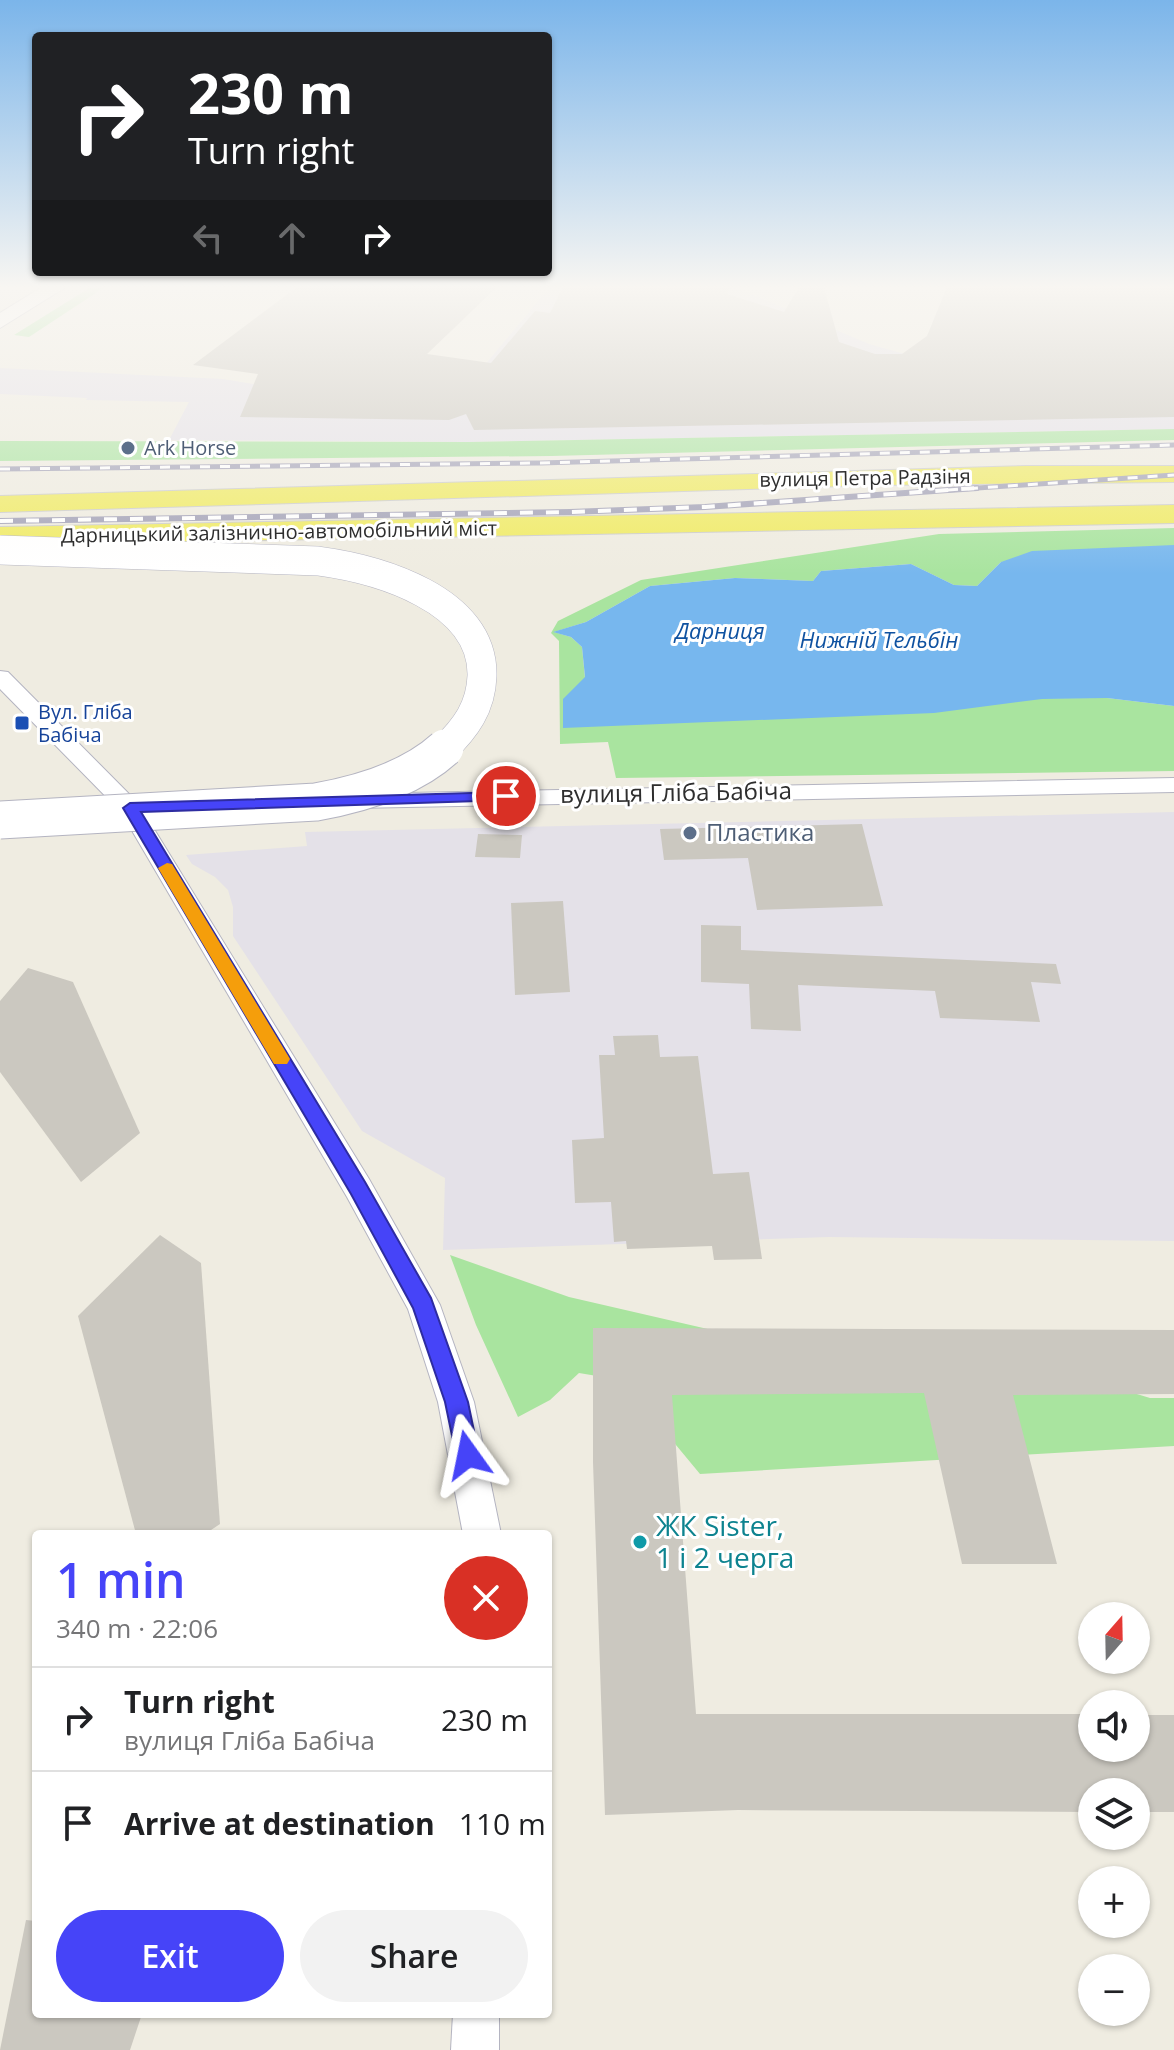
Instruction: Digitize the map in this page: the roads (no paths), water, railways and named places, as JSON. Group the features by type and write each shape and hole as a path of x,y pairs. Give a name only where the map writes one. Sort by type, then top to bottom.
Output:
{"main road":[{"name":"вулиця Петра Радзіня","path":"556,489 771,479 1174,474"},
{"name":"Дарницький залізнично-автомобільний міст","path":"0,504 556,489"},
{"name":"вулиця Петра Радзіня","path":"557,527 1174,514"},
{"name":"Дарницький залізнично-автомобільний міст","path":"0,536 557,527"},
{"path":"0,550 319,561 377,573 408,584 451,613 469,632 480,655 483,679 482,695 469,723 452,742 393,780 348,796 286,806 0,820"}],"street":[{"path":"0,677 130,808 358,1188 423,1305 456,1402 482,1530"},
{"name":"вулиця Гліба Бабіча","path":"130,808 585,794 1174,785"},
{"path":"475,2050 476,2018"}],"water":[{"name":"Нижній Тельбін","path":"1174,545 1174,706 1107,698 1042,699 934,713 563,728 563,699 585,677 582,647 571,637 553,632 586,622 650,586 735,578 813,581 821,571 911,564 954,585 977,586 1001,562 1032,551"}],"railway":[{"path":"0,469 540,463 1174,445"},
{"path":"955,490 1174,475"},
{"path":"955,490 977,488"},
{"path":"948,490 955,490"},
{"path":"0,521 570,512 705,507 955,490"}],"place":[{"name":"Ark Horse","path":"128,448"},
{"name":"Вул. Гліба Бабіча","path":"22,723"},
{"name":"Пластика","path":"690,833"},
{"name":"ЖК Sister, 1 і 2 черга","path":"640,1542"}],"water label":[{"name":"Дарниця","path":"720,631"}]}
